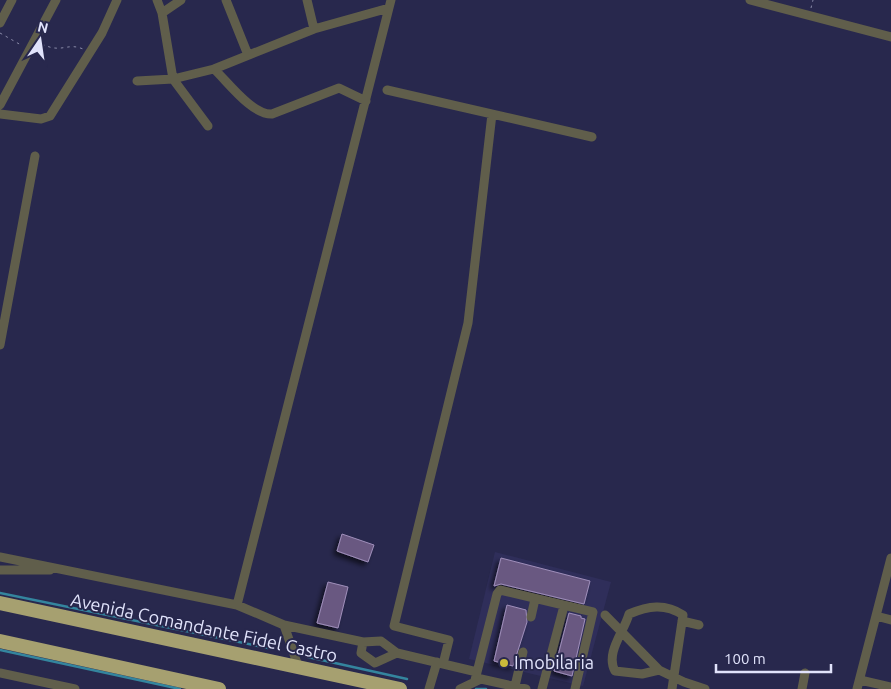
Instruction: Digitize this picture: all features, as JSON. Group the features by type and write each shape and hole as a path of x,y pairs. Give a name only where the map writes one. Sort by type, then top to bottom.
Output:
{"highway":[{"name":"Avenida Comandante Fidel Castro","path":"0,604 400,689"},
{"path":"0,642 219,689"}],"street":[{"path":"0,23 12,0"},
{"path":"0,105 56,0"},
{"path":"0,114 32,119 48,118 107,23 117,0"},
{"path":"157,0 162,13 173,79 208,126"},
{"path":"162,13 181,0"},
{"path":"226,0 248,55"},
{"path":"306,0 314,29"},
{"path":"750,0 891,37"},
{"path":"137,81 173,79 214,69 314,29 390,4"},
{"path":"237,605 390,4"},
{"path":"214,69 253,108 262,114 272,114 340,88 366,101"},
{"path":"387,90 592,137"},
{"path":"429,689 449,640 394,626 468,323 492,114"},
{"path":"0,345 35,156"},
{"path":"0,557 237,605 284,626 363,642 381,642 397,653 440,663 476,676 526,689"},
{"path":"891,558 858,684 891,687"},
{"path":"0,570 64,570"},
{"path":"460,689 476,676 500,590 593,612 575,689"},
{"path":"531,617 535,599"},
{"path":"542,689 564,606"},
{"path":"659,670 642,674 615,671 612,664 613,651 617,639 624,632 629,614 649,608 667,606 683,616 672,676 672,689"},
{"path":"605,615 624,632 659,670 705,689"},
{"path":"876,616 891,620"},
{"path":"682,621 698,625"},
{"path":"284,626 298,666"},
{"path":"363,642 361,653 375,663 397,653"},
{"path":"515,686 523,652"},
{"path":"0,673 75,689"},
{"path":"802,689 805,673"}],"path":[{"path":"0,33 29,50"},
{"path":"34,40 56,49 76,46 90,52"}],"shaded area":[{"path":"495,552 611,582 583,686 469,659"}],"building":[{"path":"342,534 374,545 368,562 337,551"},
{"path":"501,558 590,581 584,604 501,584 494,586"},
{"path":"328,582 348,587 338,628 317,623"},
{"path":"507,605 526,610 527,622 513,666 494,661"},
{"path":"569,613 585,619 572,676 554,671"}],"waterway":[{"path":"0,593 268,648"},
{"path":"0,650 180,689"},
{"path":"308,657 407,679"},
{"path":"476,689 486,689"}],"place":[{"name":"Imobilaria","path":"504,663"}]}
